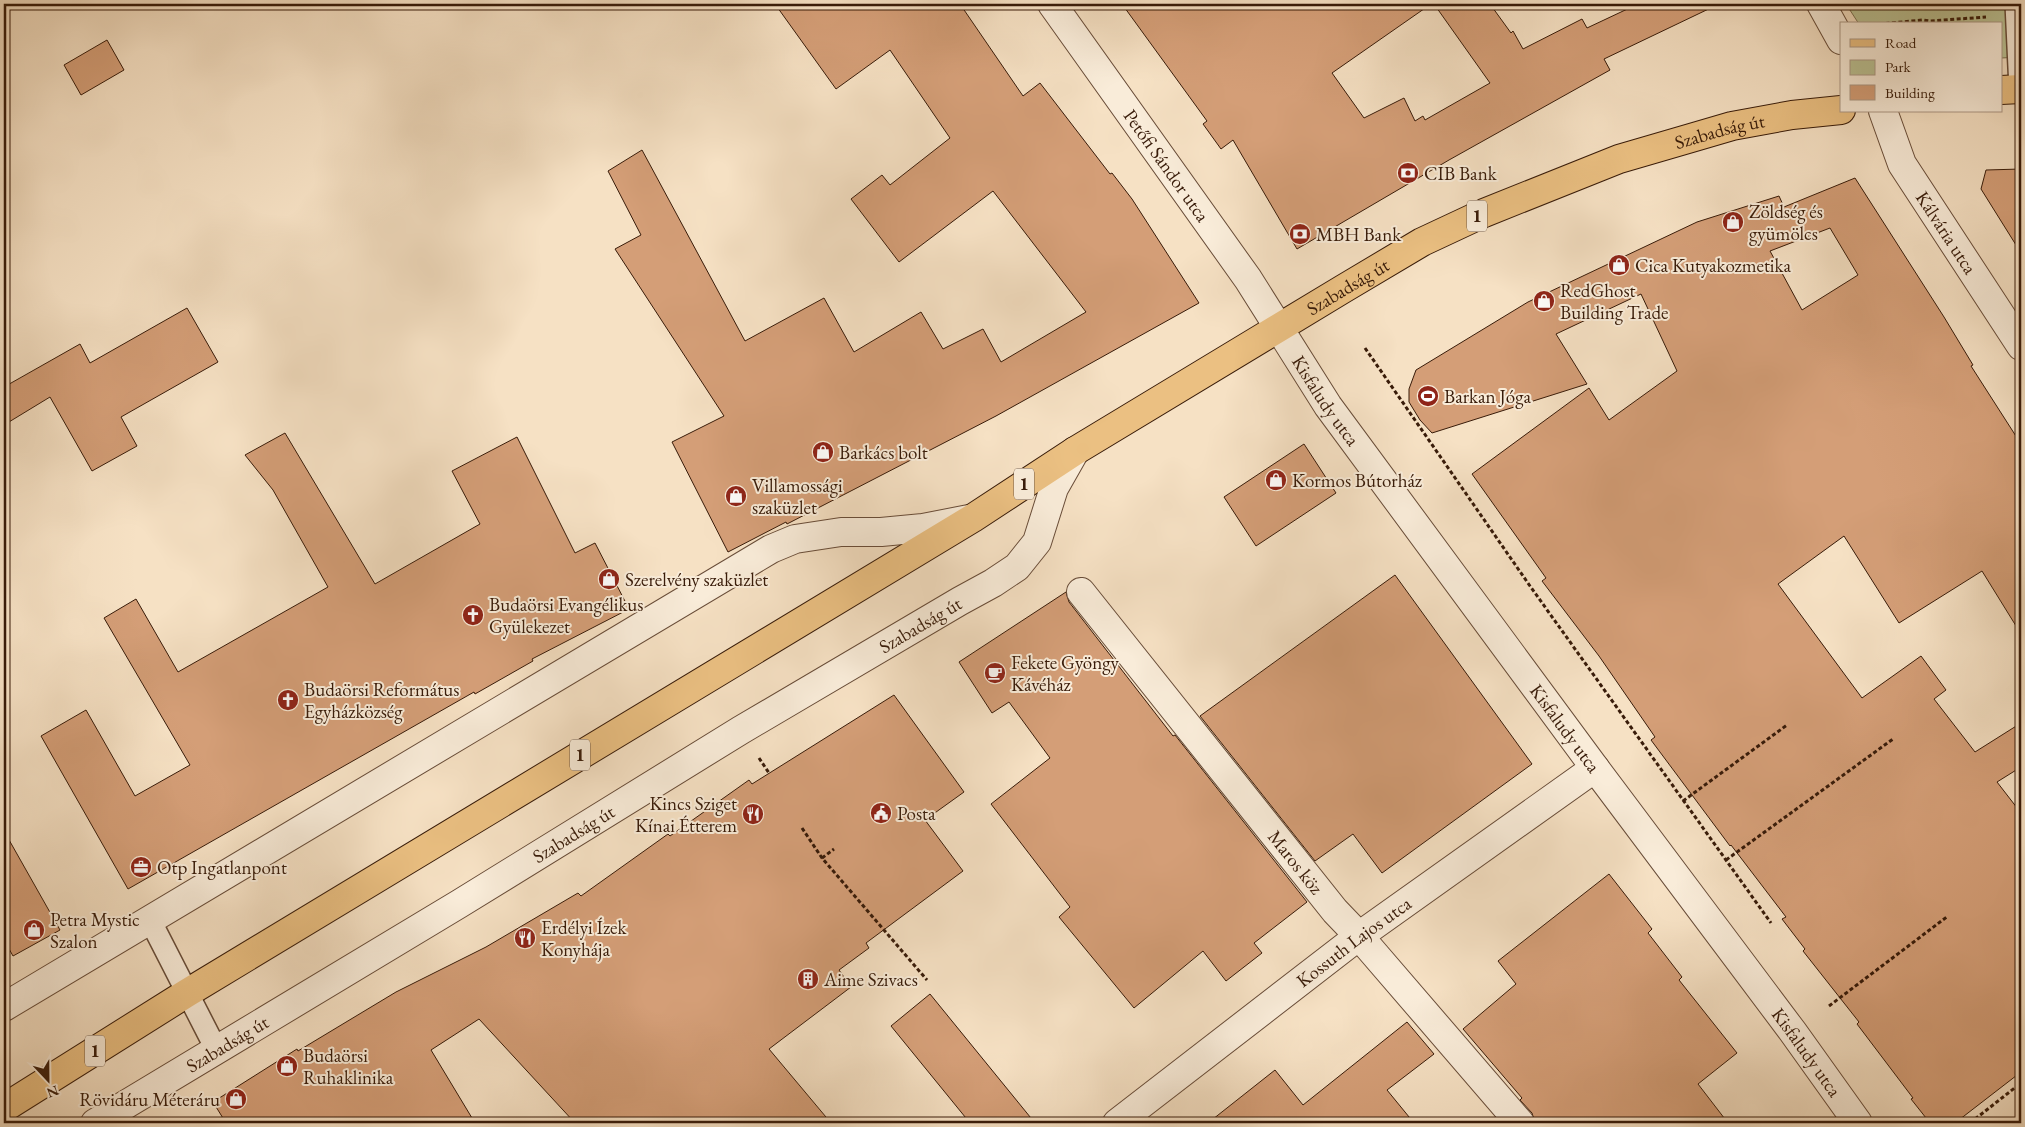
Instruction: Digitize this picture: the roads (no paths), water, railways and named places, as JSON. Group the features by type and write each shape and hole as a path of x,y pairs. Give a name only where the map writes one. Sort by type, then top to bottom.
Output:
{"main road":[{"name":"Szabadság út","path":"4,1108 187,993 973,518 1075,451 1422,242 1484,213 1618,159 1732,126 1792,115 1840,110"}],"street":[{"name":"Petőfi Sándor utca","path":"1052,4 1248,279 1279,328"},
{"path":"1821,4 1840,38"},
{"name":"Kálvária utca","path":"1883,112 1902,164 2021,346"},
{"name":"Kisfaludy utca","path":"1279,328 1328,406 1595,768 1793,1032 1858,1123"},
{"name":"Szabadság út","path":"95,1123 459,904 741,730 993,583 1017,567 1037,542 1054,488 1075,451"},
{"name":"Szabadság út","path":"4,1007 771,549 795,539 832,533 923,528 973,518"},
{"name":"Maros köz","path":"1081,592 1335,911 1359,936 1520,1123"},
{"name":"Kossuth Lajos utca","path":"1117,1123 1359,936 1595,768"}],"lane":[{"path":"2014,89 2016,4"},
{"path":"150,920 216,1049"}],"place":[{"name":"CIB Bank","path":"1408,173"},
{"name":"Zöldség és gyümölcs","path":"1733,222"},
{"name":"MBH Bank","path":"1300,234"},
{"name":"Cica Kutyakozmetika","path":"1619,265"},
{"name":"RedGhost Building Trade","path":"1544,301"},
{"name":"Barkan Jóga","path":"1428,396"},
{"name":"Barkács bolt","path":"823,452"},
{"name":"Kormos Bútorház","path":"1276,480"},
{"name":"Villamossági szaküzlet","path":"736,496"},
{"name":"Szerelvény szaküzlet","path":"609,579"},
{"name":"Budaörsi Evangélikus Gyülekezet","path":"473,615"},
{"name":"Fekete Gyöngy Kávéház","path":"995,673"},
{"name":"Budaörsi Református Egyházközség","path":"288,700"},
{"name":"Posta","path":"881,813"},
{"name":"Kincs Sziget Kínai Étterem","path":"753,814"},
{"name":"Otp Ingatlanpont","path":"141,867"},
{"name":"Petra Mystic Szalon","path":"34,930"},
{"name":"Erdélyi Ízek Konyhája","path":"525,938"},
{"name":"Aime Szivacs","path":"808,979"},
{"name":"Budaörsi Ruhaklinika","path":"287,1066"},
{"name":"Rövidáru Méteráru","path":"236,1099"}]}
